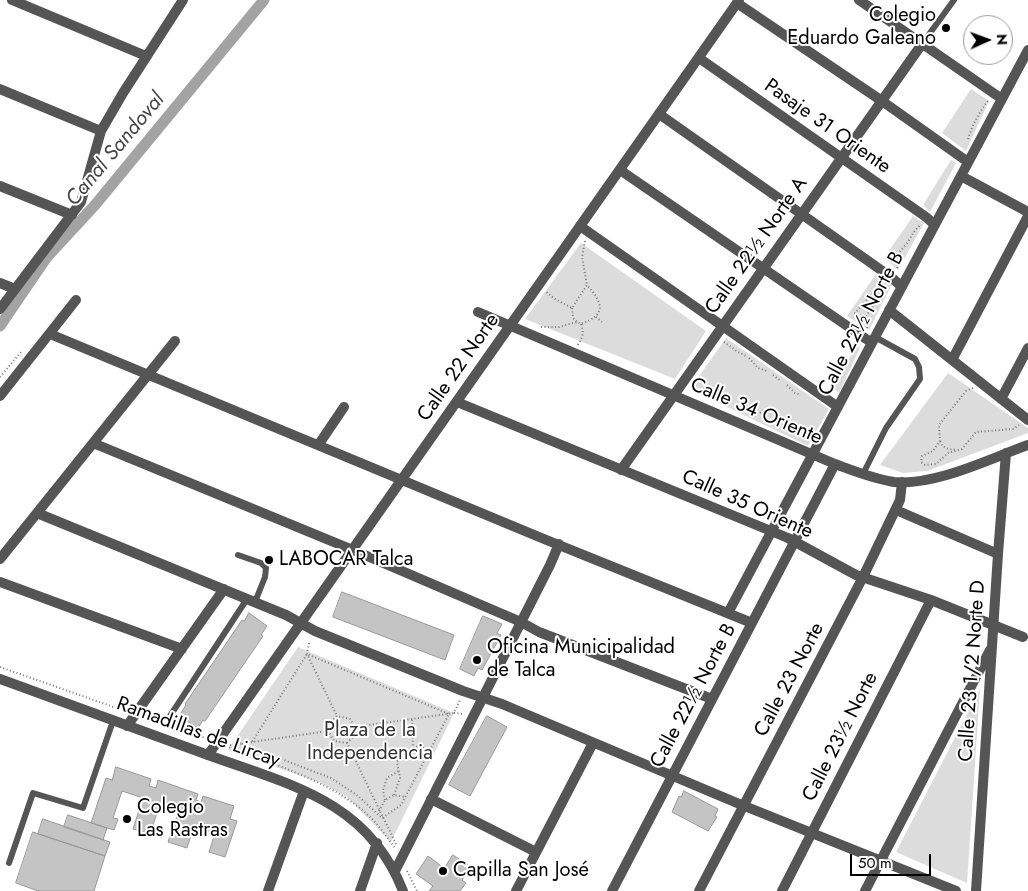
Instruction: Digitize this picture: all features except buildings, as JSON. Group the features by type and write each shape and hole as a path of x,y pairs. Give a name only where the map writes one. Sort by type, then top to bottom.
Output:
{"street":[{"path":"0,309 80,202 101,131 146,56 183,0"},
{"path":"860,0 998,96"},
{"path":"15,1 146,56"},
{"path":"738,1 964,159"},
{"name":"Calle 22 Norte","path":"208,756 738,1"},
{"name":"Calle 22½ Norte A","path":"621,470 922,44"},
{"name":"Calle 22½ Norte B","path":"728,613 961,176 964,159 998,96 1028,50"},
{"name":"Pasaje 31 Oriente","path":"699,58 926,217 934,225"},
{"path":"0,89 101,131"},
{"path":"659,114 892,277 902,287"},
{"path":"620,170 861,336 874,340"},
{"path":"952,360 1028,214 961,176"},
{"path":"0,186 72,215"},
{"path":"580,226 838,407"},
{"path":"0,282 15,289"},
{"path":"0,396 76,300"},
{"path":"889,310 1028,420"},
{"name":"Calle 34 Oriente","path":"478,312 812,455 877,478 902,482 942,477 1028,444"},
{"path":"50,334 752,623"},
{"path":"0,559 175,341"},
{"path":"1001,398 1028,348"},
{"name":"Calle 35 Oriente","path":"457,402 771,532 863,577 931,600 1023,637"},
{"path":"319,444 344,407"},
{"path":"93,443 353,550 521,622 539,632 712,699"},
{"name":"Calle 23 1/2 Norte D","path":"976,891 1006,453"},
{"name":"Calle 22½ Norte B","path":"612,891 835,464"},
{"name":"Calle 23 Norte","path":"700,891 863,577 869,561 902,496 902,482"},
{"path":"896,510 998,554"},
{"path":"37,512 224,589 315,631 483,698 949,890"},
{"path":"394,871 483,698 559,544"},
{"path":"0,582 182,649"},
{"path":"127,726 224,589"},
{"name":"Calle 23½ Norte","path":"782,891 931,600"},
{"path":"865,891 993,645"},
{"name":"Ramadillas de Lircay","path":"0,679 304,791 340,810 361,826 377,843 394,871 403,891"},
{"path":"516,891 593,743"},
{"path":"268,891 304,791"},
{"path":"432,799 536,852"},
{"path":"360,891 377,843"}],"lane":[{"path":"922,44 954,0"},
{"path":"863,474 891,419 920,379 919,367 915,359 874,340"},
{"path":"170,716 266,577 266,568 261,563 238,555"},
{"path":"10,863 33,793 83,808 113,721"}],"path":[{"path":"964,159 971,129 982,108 998,96"},
{"path":"866,316 856,315 855,313 873,293 879,292 892,277 899,264 897,260 898,254 907,244 914,230 926,217"},
{"path":"581,324 596,317 600,311 601,304 587,285 582,257 585,241 590,234"},
{"path":"539,285 555,299 572,308"},
{"path":"573,353 582,338 583,331 581,324 573,318 572,308 587,285"},
{"path":"866,316 874,305 877,293"},
{"path":"861,336 869,321 866,316"},
{"path":"596,317 602,322"},
{"path":"527,334 540,327 559,327 577,322"},
{"path":"715,336 747,356 758,368 770,372 795,393 806,396"},
{"path":"957,450 948,450 942,446 939,424 966,391 981,383"},
{"path":"760,413 767,408 777,410 782,422 792,426 800,425 806,429 810,438 815,440"},
{"path":"940,441 932,451 922,456 920,462 925,465 936,464 948,453 962,449 976,432 1013,428 1028,420"},
{"path":"252,742 307,654 309,642"},
{"path":"307,654 449,714"},
{"path":"307,654 338,716"},
{"path":"355,727 454,713 463,691"},
{"path":"382,818 401,805 426,754 449,714"},
{"path":"338,716 350,718 355,727 353,737 347,742 334,741 328,731 330,723 338,716"},
{"path":"412,719 413,748"},
{"path":"219,740 231,745 328,731"},
{"path":"347,742 395,844 406,850"},
{"path":"242,744 331,778 358,796 382,818"},
{"path":"394,795 400,778 397,762 402,753 418,746 423,747 426,754"},
{"path":"379,812 385,800 384,790 387,778 399,771"},
{"path":"385,800 394,795 405,797"}],"green space":[{"path":"971,89 989,101 966,151 942,133"},
{"path":"951,160 956,163 930,212 923,205"},
{"path":"913,216 924,223 898,270 884,258"},
{"path":"581,243 706,331 675,379 525,319"},
{"path":"876,274 892,284 869,330 847,316"},
{"path":"726,338 829,409 808,446 690,389"},
{"path":"857,346 860,348 839,393 831,386"},
{"path":"948,373 1028,428 1028,433 927,471 903,473 880,465"},
{"name":"Plaza de la Independencia","path":"298,647 454,713 391,842 347,797 321,783 228,750"},
{"path":"980,689 967,883 896,852"}],"waterway":[{"name":"Canal Sandoval","path":"0,326 47,257 95,205 264,0"}],"place":[{"name":"Colegio Eduardo Galeano","path":"946,28"},
{"name":"LABOCAR Talca","path":"269,560"},
{"name":"Oficina Municipalidad de Talca","path":"477,660"},
{"name":"Colegio Las Rastras","path":"127,819"},
{"name":"Capilla San José","path":"443,871"}]}
